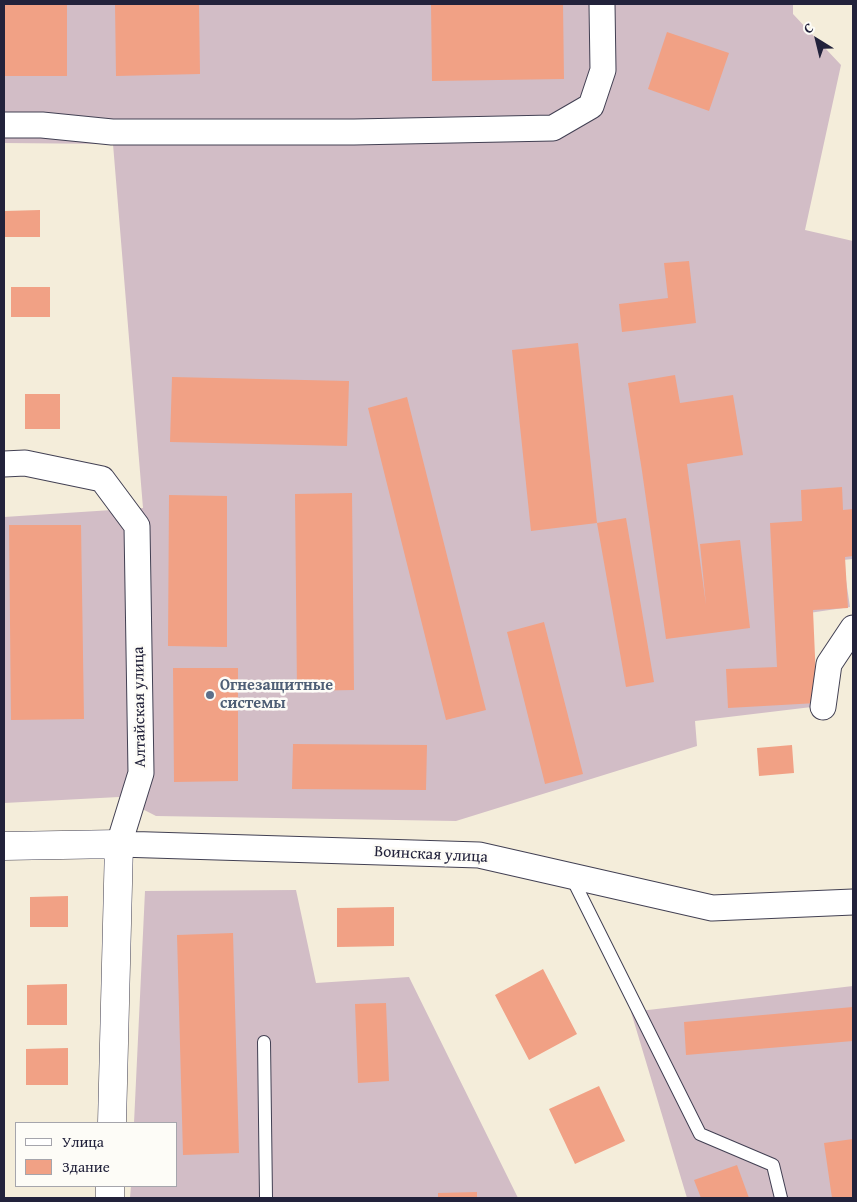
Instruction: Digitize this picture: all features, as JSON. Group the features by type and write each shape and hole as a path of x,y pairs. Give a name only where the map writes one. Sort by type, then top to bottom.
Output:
{"street":[{"path":"4,125 42,125 112,132 344,132 553,128 591,106 603,70 602,4"},
{"name":"Алтайская улица","path":"4,464 25,463 102,479 137,526 142,773 118,844 112,1122"},
{"path":"823,708 829,664 853,628"},
{"name":"Воинская улица","path":"4,846 118,844 479,854 712,908 853,902"}],"lane":[{"path":"571,876 700,1134 773,1165 781,1198"},
{"path":"264,1042 266,1198"}],"shaded area":[{"path":"4,4 793,4 793,14 841,65 805,230 853,241 853,559 843,560 850,607 809,613 820,706 695,721 697,746 456,821 156,816 119,797 4,803 4,517 143,508 113,144 4,143"},
{"path":"296,890 316,983 409,977 518,1198 130,1198 131,1187 178,1187 178,1122 134,1122 145,891"},
{"path":"853,986 853,1198 687,1198 631,1012"}],"building":[{"path":"4,4 67,4 67,76 4,76"},
{"path":"115,4 199,4 200,74 116,76"},
{"path":"431,4 563,4 564,79 432,81"},
{"path":"667,32 729,53 709,111 648,89"},
{"path":"40,210 40,237 4,237 4,211"},
{"path":"689,261 696,323 622,332 619,304 668,298 664,263"},
{"path":"11,287 50,287 50,317 11,317"},
{"path":"578,343 597,523 531,531 512,350"},
{"path":"675,375 680,403 733,395 743,455 687,464 706,605 700,544 740,540 750,628 666,639 628,383"},
{"path":"172,377 349,381 347,446 170,442"},
{"path":"25,394 60,394 60,429 25,429"},
{"path":"407,397 486,710 446,720 368,408"},
{"path":"842,487 843,510 853,509 853,556 845,557 848,608 813,610 817,703 728,708 726,669 777,667 770,523 802,521 801,490"},
{"path":"352,493 354,690 297,691 295,494"},
{"path":"169,495 227,496 227,647 168,646"},
{"path":"626,518 654,682 626,687 597,523"},
{"path":"9,525 81,525 84,719 11,720"},
{"path":"544,622 583,774 545,784 507,632"},
{"path":"173,668 238,668 238,781 174,782"},
{"path":"293,744 427,745 426,790 292,789"},
{"path":"792,745 794,773 759,776 757,748"},
{"path":"68,896 68,927 30,927 30,897"},
{"path":"394,907 394,946 337,947 337,908"},
{"path":"233,933 239,1153 183,1155 177,935"},
{"path":"543,969 577,1034 529,1060 495,995"},
{"path":"67,984 67,1025 27,1025 27,985"},
{"path":"386,1003 389,1081 358,1083 355,1004"},
{"path":"853,1007 853,1041 686,1055 684,1022"},
{"path":"68,1048 68,1085 26,1085 26,1049"},
{"path":"599,1086 625,1141 575,1164 549,1109"},
{"path":"853,1139 853,1198 832,1198 824,1143"},
{"path":"737,1165 749,1198 701,1198 694,1180"},
{"path":"477,1192 477,1198 438,1198 438,1193"}],"place":[{"name":"Огнезащитные системы","path":"210,695"}]}
